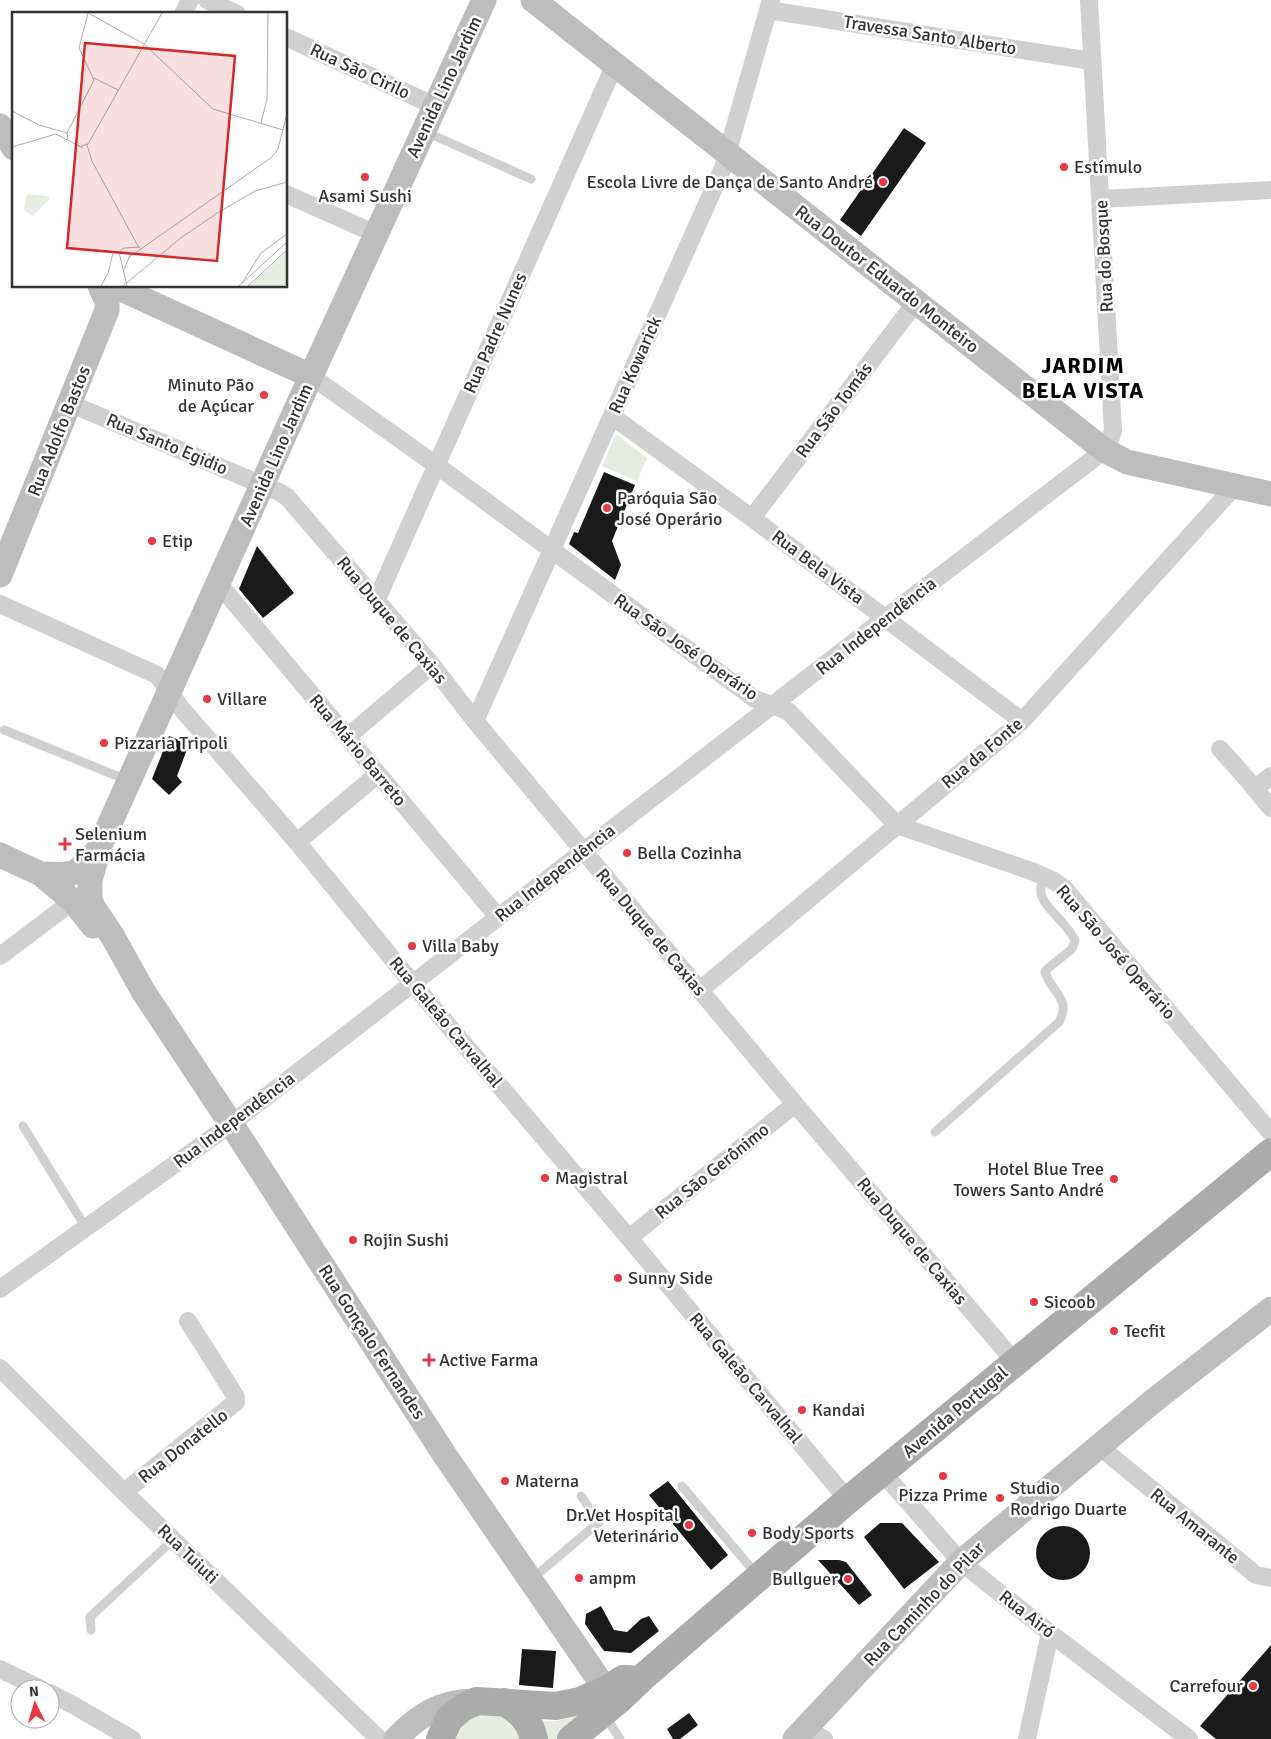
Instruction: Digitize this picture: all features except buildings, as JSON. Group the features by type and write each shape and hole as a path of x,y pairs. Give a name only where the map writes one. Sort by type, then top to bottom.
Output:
{"main road":[{"name":"Avenida Lino Jardim","path":"41,874 62,876 75,873 98,850 311,376 484,0"},
{"name":"Rua Doutor Eduardo Monteiro","path":"533,0 1104,450 1127,462 1271,494"},
{"path":"0,126 12,145"},
{"name":"Rua São José Operário","path":"102,289 121,289 311,376"},
{"name":"Rua Adolfo Bastos","path":"0,575 108,310 102,289"},
{"name":"Rua Gonçalo Fernandes","path":"98,850 90,880 90,900 143,991 444,1454 530,1581 593,1716"},
{"name":"Rua Gonçalo Fernandes","path":"0,855 41,874 74,901 143,991"},
{"name":"Avenida Portugal","path":"396,1739 408,1726 430,1711 446,1704 477,1701 556,1706 580,1701 593,1716 623,1679 643,1677 848,1500 1271,1152"},
{"name":"Rua Caminho do Pilar","path":"808,1735 961,1562 1152,1402 1271,1309"},
{"path":"440,1739 446,1725 455,1713 477,1701"},
{"path":"504,1702 524,1716 531,1728 534,1739"}],"street":[{"path":"184,12 190,0"},
{"path":"207,0 233,12"},
{"name":"Rua do Bosque","path":"1089,0 1114,431 1104,450"},
{"name":"Travessa Santo Alberto","path":"769,5 1092,61"},
{"name":"Rua Kowarick","path":"475,721 718,179 728,153 769,5"},
{"name":"Rua São Cirilo","path":"288,38 435,106"},
{"name":"Rua Padre Nunes","path":"376,601 615,64"},
{"path":"1101,199 1271,190"},
{"path":"288,195 376,234"},
{"name":"Rua São Tomás","path":"752,518 916,302"},
{"name":"Rua São José Operário","path":"311,376 436,465 755,699 788,711 897,825 1043,876 1064,888 1271,1133"},
{"name":"Rua Santo Egidio","path":"71,404 263,485"},
{"name":"Rua Bela Vista","path":"612,416 752,518 1022,721"},
{"name":"Rua Independência","path":"0,1289 231,1124 1104,450"},
{"name":"Rua Duque de Caxias","path":"263,485 287,497 432,666 475,721 795,1104 1015,1362"},
{"name":"Rua da Fonte","path":"700,990 1022,721 1235,486"},
{"name":"Rua Mário Barreto","path":"219,584 498,917"},
{"name":"Rua Galeão Carvalhal","path":"0,604 157,675 181,708 297,842 413,984 848,1500"},
{"path":"347,737 432,666"},
{"path":"1220,749 1271,808"},
{"path":"297,842 378,774"},
{"path":"1255,788 1271,776"},
{"path":"0,956 74,901"},
{"name":"Rua São Gerônimo","path":"629,1238 795,1104"},
{"name":"Rua Donatello","path":"124,1492 236,1402 236,1397 188,1321"},
{"name":"Rua Tuiuti","path":"0,1368 173,1540 379,1739"},
{"name":"Rua Amarante","path":"1100,1447 1256,1575 1271,1578"},
{"name":"Rua Airó","path":"882,1472 961,1562 1050,1633 1189,1739"},
{"path":"1026,1739 1050,1633"},
{"path":"0,1669 20,1679"},
{"path":"60,1698 132,1739"}],"lane":[{"path":"423,130 531,179"},
{"path":"4,730 130,781"},
{"path":"935,1132 1059,1022 1062,1016 1061,998 1045,972 1072,949 1075,941 1071,933 1043,900 1040,890 1043,876"},
{"path":"24,1126 86,1228"},
{"path":"682,1486 758,1577"},
{"path":"530,1581 599,1522 581,1496"},
{"path":"91,1630 90,1617 173,1540"},
{"path":"593,1716 620,1739"}],"shaded area":[{"path":"616,434 647,458 637,481 602,466"},
{"path":"490,1711 511,1720 523,1739 449,1739 462,1720"},
{"path":"576,1717 559,1739 540,1739 532,1722 557,1721"}],"place":[{"name":"Estímulo","path":"1064,167"},
{"name":"Asami Sushi","path":"365,177"},
{"name":"Escola Livre de Dança de Santo André","path":"883,182"},
{"name":"Minuto Pão de Açúcar","path":"264,395"},
{"name":"Paróquia São José Operário","path":"607,508"},
{"name":"Etip","path":"152,541"},
{"name":"Villare","path":"207,699"},
{"name":"Pizzaria Tripoli","path":"104,743"},
{"name":"Selenium Farmácia","path":"65,844"},
{"name":"Bella Cozinha","path":"627,853"},
{"name":"Villa Baby","path":"412,946"},
{"name":"Magistral","path":"545,1178"},
{"name":"Hotel Blue Tree Towers Santo André","path":"1114,1179"},
{"name":"Rojin Sushi","path":"353,1240"},
{"name":"Sunny Side","path":"618,1278"},
{"name":"Sicoob","path":"1034,1302"},
{"name":"Tecfit","path":"1114,1331"},
{"name":"Active Farma","path":"429,1360"},
{"name":"Kandai","path":"802,1410"},
{"name":"Pizza Prime","path":"943,1476"},
{"name":"Materna","path":"505,1481"},
{"name":"Studio Rodrigo Duarte","path":"1000,1498"},
{"name":"Dr.Vet Hospital Veterinário","path":"689,1525"},
{"name":"Body Sports","path":"752,1533"},
{"name":"ampm","path":"579,1578"},
{"name":"Bullguer","path":"848,1579"},
{"name":"Carrefour","path":"1253,1686"}],"district":[{"name":"JARDIM BELA VISTA","path":"1083,378"}]}
